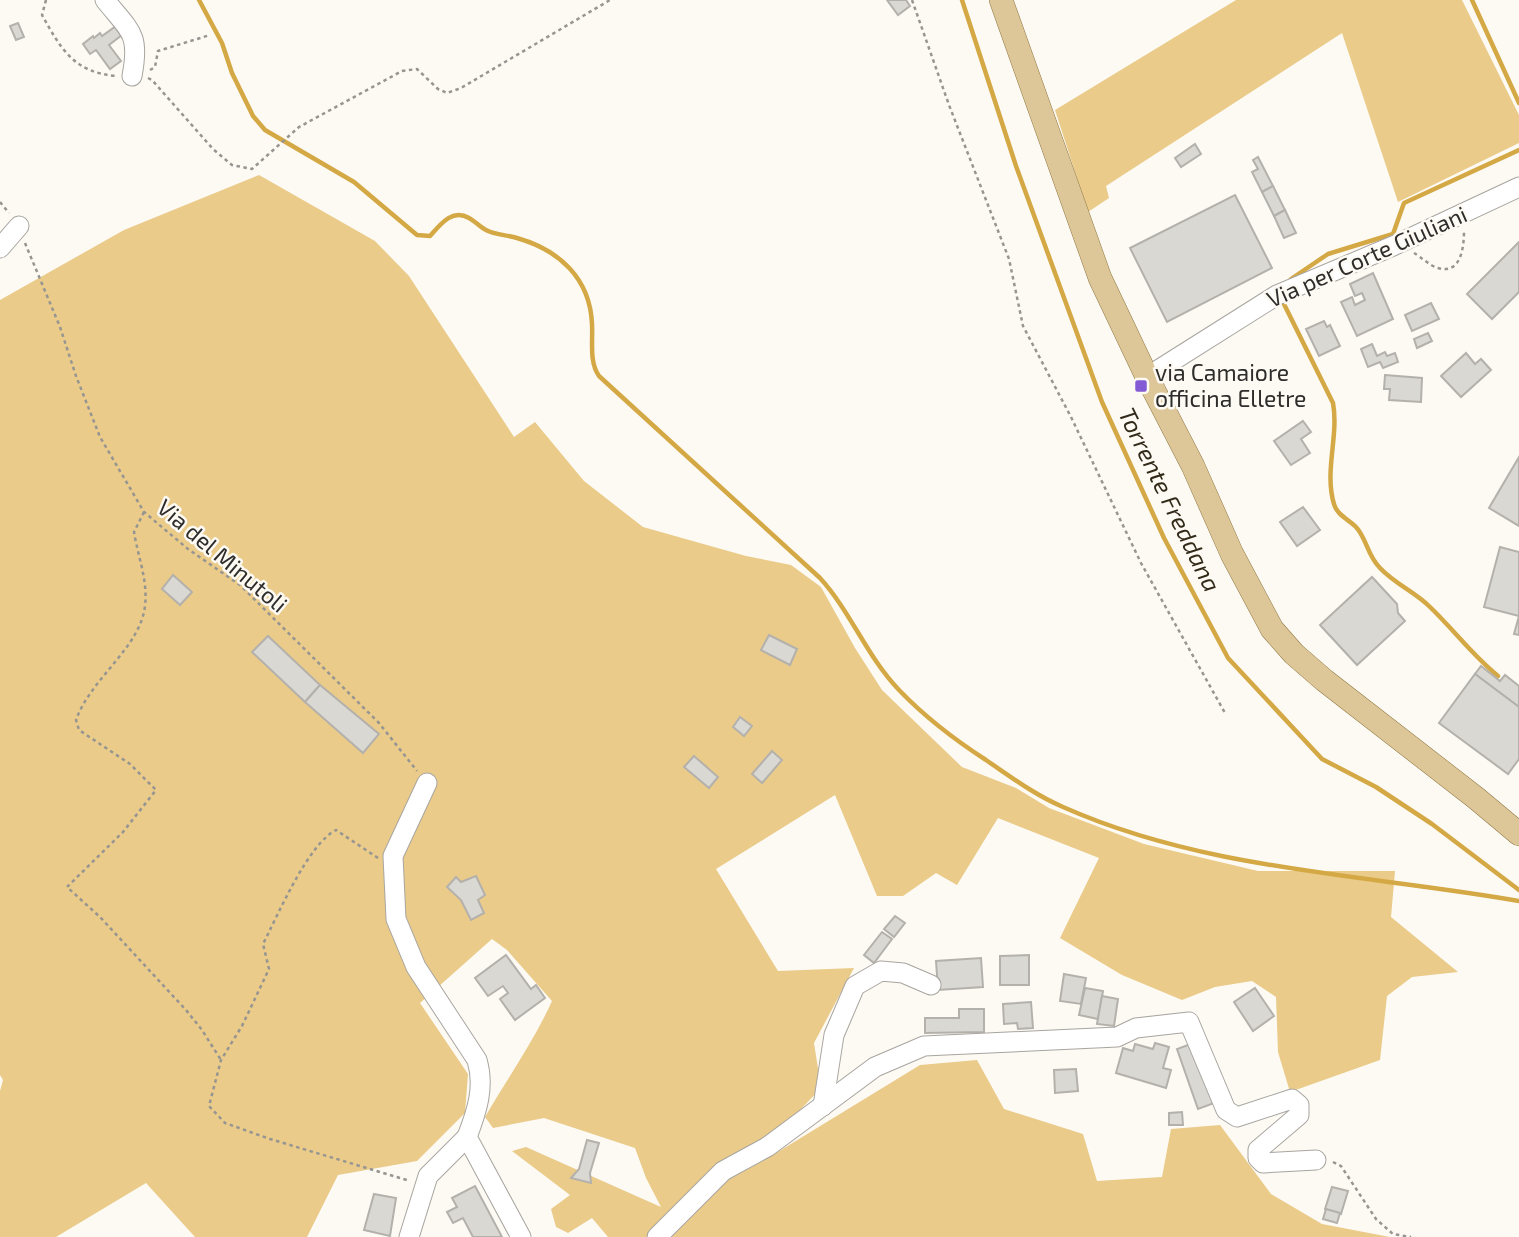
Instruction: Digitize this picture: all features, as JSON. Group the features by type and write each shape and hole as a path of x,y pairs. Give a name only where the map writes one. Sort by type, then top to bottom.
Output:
{"main road":[{"path":"1001,0 1100,278 1147,377 1194,466 1232,554 1272,629 1294,654 1324,680 1519,834"}],"street":[{"path":"105,0 132,34 137,52 137,76"},
{"name":"Via per Corte Giuliani","path":"1147,377 1277,295 1399,243 1519,187"},
{"path":"0,248 19,226"},
{"path":"409,1237 428,1177 467,1137 481,1093 481,1073 477,1059 416,967 396,919 393,856 427,783"},
{"path":"823,1105 834,1035 855,986 881,971 903,973 930,985"},
{"path":"657,1237 723,1171 767,1147 875,1067 924,1046 1117,1037 1136,1028 1189,1022 1226,1110 1237,1117 1292,1099 1299,1105 1299,1115 1258,1150 1258,1157 1263,1163 1316,1160"},
{"path":"467,1137 521,1237"}],"path":[{"path":"46,0 42,15 54,36 80,68 106,75 137,76 152,80 213,149 232,165 252,169 299,127 402,71 416,69 438,89 447,93 461,88 610,0"},
{"path":"912,0 949,105 1009,259 1023,326 1071,417 1141,563 1225,713"},
{"path":"137,76 155,67 158,51 210,35"},
{"name":"Via del Minutoli","path":"0,202 19,226 100,437 144,512 188,549 240,585 379,723 427,783"},
{"path":"1399,243 1438,268 1451,268 1464,250 1465,213"},
{"path":"144,512 134,532 144,572 145,606 141,623 134,638 106,670 75,720 79,730 130,764 156,790 123,832 67,887 100,917 186,1010 220,1060"},
{"path":"392,867 336,830 327,835 313,852 263,944 269,969 242,1026 220,1060 209,1106 225,1124 426,1185"},
{"path":"1316,1160 1329,1160 1341,1166 1376,1219 1393,1234 1411,1237"}],"shaded area":[{"path":"1236,0 1462,0 1519,115 1519,143 1398,202 1342,33 1106,186 1109,198 1088,212 1055,110"},
{"path":"259,175 375,241 409,276 514,437 535,422 584,481 643,527 746,556 791,565 821,587 882,690 962,767 1016,788 1049,808 1144,844 1258,871 1395,871 1391,917 1458,972 1412,977 1387,996 1380,1060 1290,1092 1278,1052 1276,997 1252,981 1215,987 1182,1000 1122,975 1060,938 1099,858 998,818 957,885 936,873 903,896 877,896 835,795 716,869 778,971 854,968 814,1043 821,1088 767,1145 763,1161 920,1065 977,1060 1004,1109 1083,1134 1097,1181 1162,1177 1171,1129 1220,1125 1271,1194 1322,1224 1390,1237 608,1237 592,1218 568,1233 556,1227 551,1209 570,1195 512,1151 526,1147 661,1207 635,1148 544,1118 493,1128 485,1117 552,1001 507,950 492,939 420,1003 468,1074 465,1113 417,1161 338,1175 307,1237 195,1237 146,1183 56,1237 0,1237 0,1091 3,1080 0,1075 0,300 124,230"}],"building":[{"path":"887,0 906,0 910,6 898,15"},
{"path":"18,23 24,37 16,40 10,26"},
{"path":"116,26 122,35 109,45 121,61 110,69 96,50 90,54 83,44 93,36 94,38 100,33 102,36"},
{"path":"1195,144 1201,154 1181,167 1175,158"},
{"path":"1258,157 1273,186 1262,192 1252,172 1258,169 1253,160"},
{"path":"1273,186 1285,210 1274,216 1262,192"},
{"path":"1235,195 1272,268 1167,322 1130,248"},
{"path":"1285,210 1296,233 1284,238 1274,216"},
{"path":"1519,242 1519,292 1492,319 1467,294"},
{"path":"1373,273 1393,319 1357,336 1341,302 1352,297 1355,305 1365,300 1362,293 1355,296 1350,284"},
{"path":"1431,303 1439,319 1412,331 1405,315"},
{"path":"1324,321 1327,327 1330,325 1340,346 1319,356 1306,329"},
{"path":"1428,333 1432,341 1417,348 1414,339"},
{"path":"1372,344 1377,356 1385,352 1387,356 1395,353 1398,362 1383,368 1380,362 1368,367 1361,349"},
{"path":"1466,353 1475,364 1481,359 1491,370 1461,397 1441,376"},
{"path":"1385,375 1422,378 1421,402 1389,400 1390,389 1384,389"},
{"path":"1303,421 1311,432 1301,439 1310,453 1291,465 1274,441"},
{"path":"1519,457 1519,526 1489,508"},
{"path":"1303,507 1320,530 1297,546 1280,522"},
{"path":"1500,547 1519,552 1519,616 1484,607"},
{"path":"173,575 192,592 180,605 162,589"},
{"path":"1372,577 1397,604 1398,613 1405,621 1357,665 1320,625"},
{"path":"1519,616 1519,635 1514,634"},
{"path":"769,635 797,649 790,665 761,650"},
{"path":"268,636 320,685 305,702 252,652"},
{"path":"1481,666 1500,681 1505,675 1519,686 1519,707 1475,674"},
{"path":"1475,674 1519,707 1519,759 1508,774 1439,723"},
{"path":"320,685 379,734 363,753 305,702"},
{"path":"740,717 752,726 744,736 733,727"},
{"path":"772,751 782,760 762,783 752,774"},
{"path":"694,756 718,777 709,788 684,767"},
{"path":"476,876 485,895 478,900 484,913 471,920 461,900 447,887 456,877 461,882"},
{"path":"895,916 905,923 894,937 884,929"},
{"path":"882,932 892,939 874,963 864,955"},
{"path":"506,955 531,989 536,985 545,998 515,1020 500,999 508,993 503,986 488,996 475,978"},
{"path":"1029,955 1029,985 1000,985 1000,956"},
{"path":"981,958 983,987 938,990 936,961"},
{"path":"1064,974 1086,978 1081,1004 1060,1001"},
{"path":"1085,988 1103,991 1098,1019 1079,1015"},
{"path":"1255,988 1274,1016 1253,1031 1234,1002"},
{"path":"1102,996 1118,999 1114,1026 1097,1024"},
{"path":"1031,1002 1033,1028 1018,1029 1017,1023 1004,1024 1003,1004"},
{"path":"959,1009 984,1009 984,1032 925,1033 925,1018 959,1018"},
{"path":"1196,1042 1217,1102 1198,1109 1177,1049"},
{"path":"1155,1043 1169,1047 1163,1068 1171,1070 1166,1088 1116,1073 1123,1048 1133,1051 1135,1044 1153,1049"},
{"path":"1076,1069 1078,1091 1055,1093 1054,1070"},
{"path":"1182,1112 1183,1125 1169,1125 1169,1113"},
{"path":"587,1140 599,1143 590,1173 591,1183 571,1178 579,1169"},
{"path":"475,1186 502,1237 473,1237 463,1218 453,1223 447,1212 457,1207 452,1198"},
{"path":"1332,1187 1348,1191 1341,1214 1325,1209"},
{"path":"374,1194 396,1198 390,1236 364,1230"},
{"path":"1326,1209 1340,1213 1337,1223 1323,1219"}],"waterway":[{"path":"199,0 222,43 232,73 253,116 265,130 354,182 417,235 430,236 447,219 463,215 490,232 532,243 559,258 570,268 585,293 590,308 593,358 599,376 820,578 899,690 930,719 974,752 1023,785 1063,807 1173,845 1288,868 1519,901"},
{"name":"Torrente Freddana","path":"962,0 1016,166 1102,402 1164,538 1228,658 1322,759 1376,787 1432,824 1519,890"},
{"path":"1472,0 1519,103"},
{"path":"1291,279 1328,254 1393,234 1404,203 1519,150"},
{"path":"1281,298 1333,403 1330,479 1335,508 1360,532 1372,558 1380,568 1430,607 1498,676"}],"place":[{"name":"via Camaiore officina Elletre","path":"1141,386"}]}
